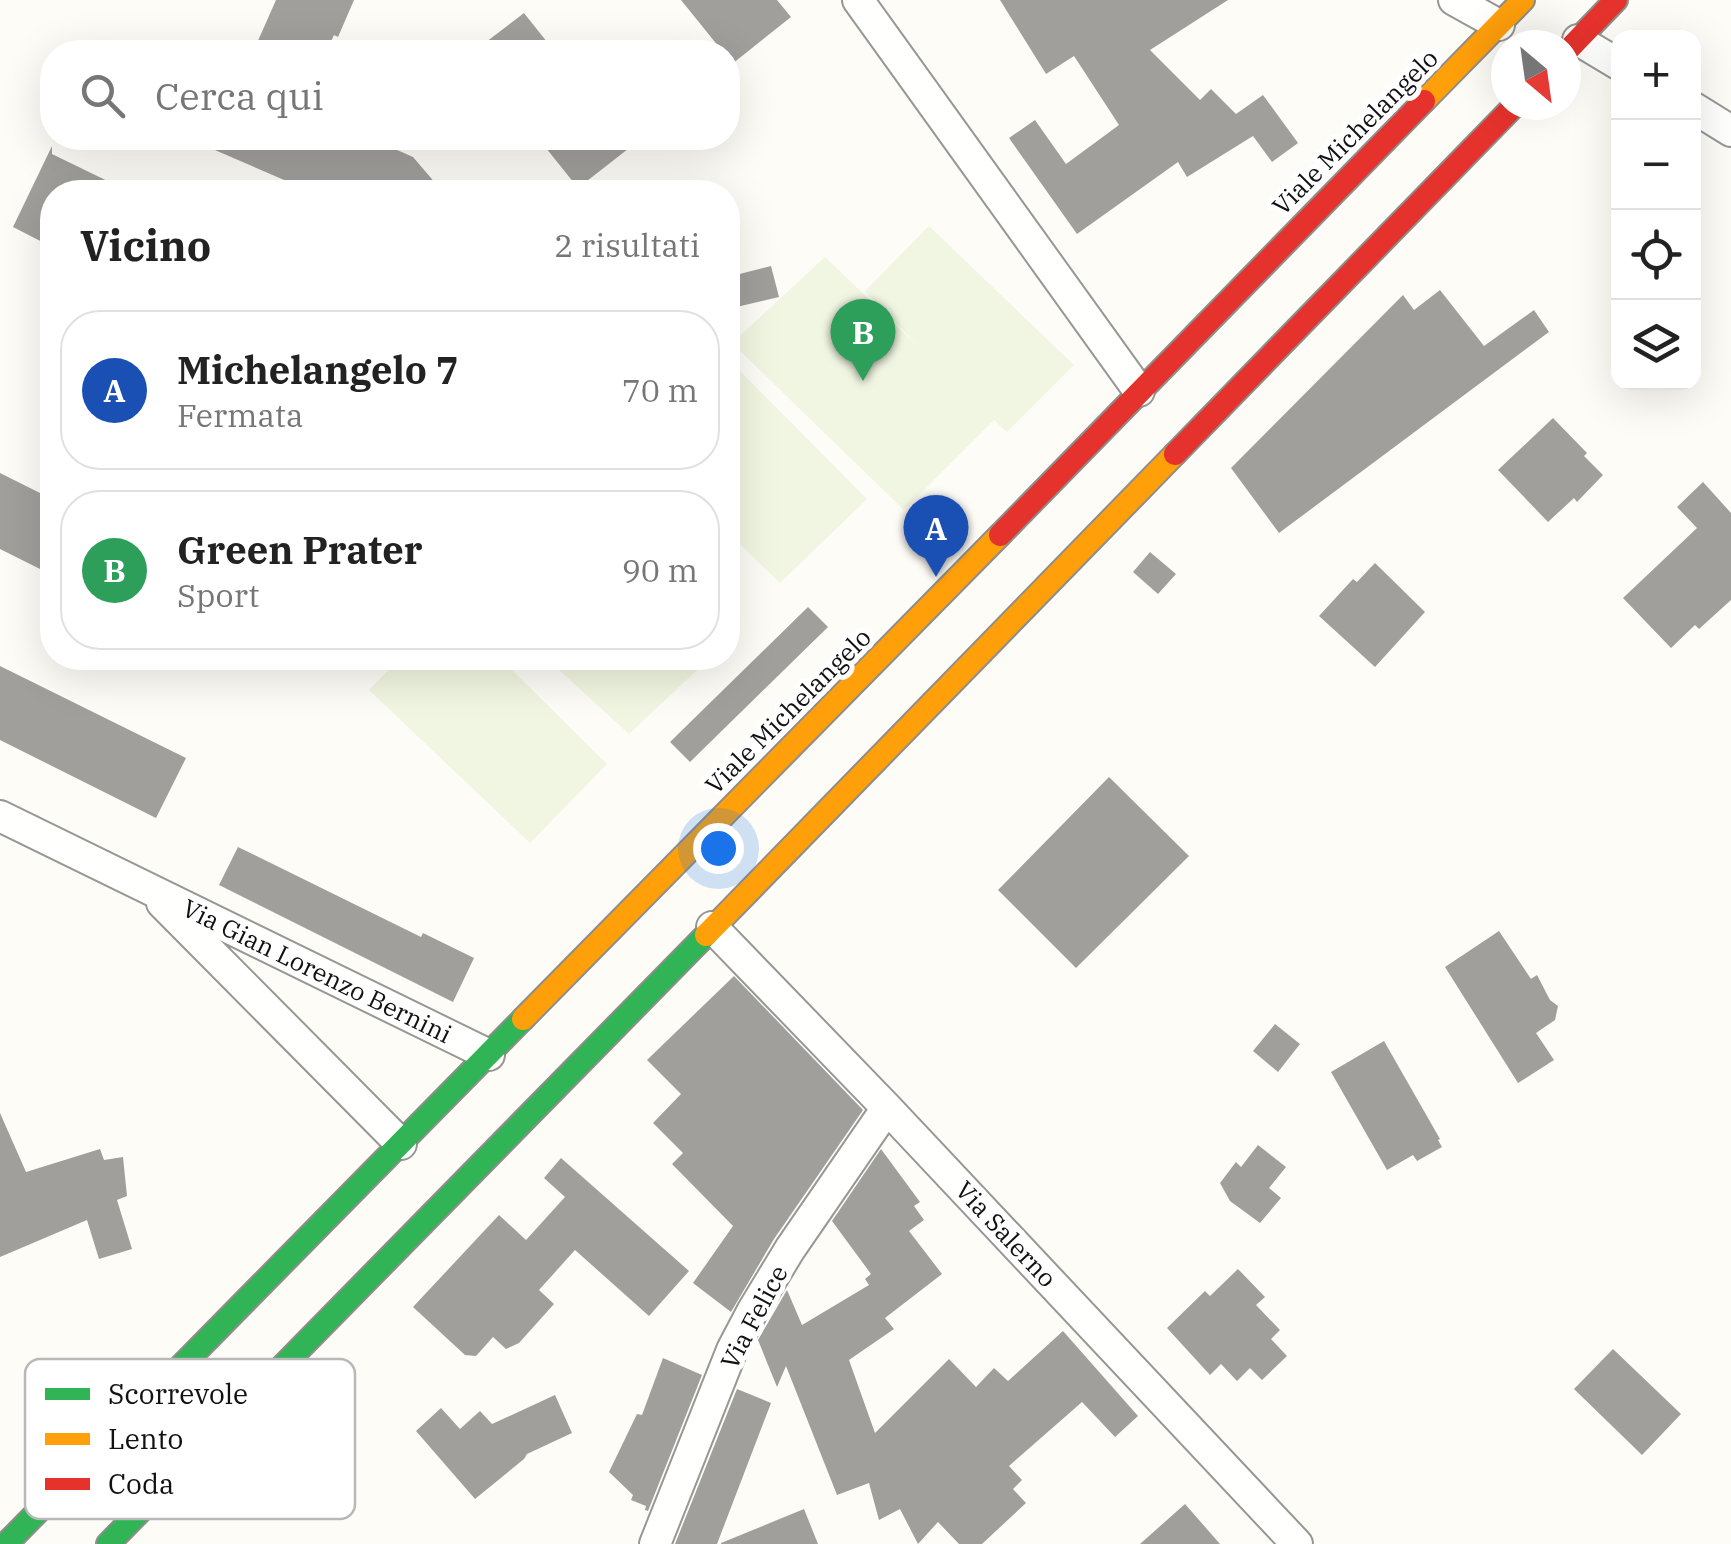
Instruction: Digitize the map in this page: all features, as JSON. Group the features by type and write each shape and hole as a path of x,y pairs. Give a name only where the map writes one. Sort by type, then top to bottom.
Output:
{"street":[{"path":"858,0 1140,390"},
{"path":"1454,0 1498,25"},
{"name":"Viale Michelangelo","path":"189,1359 488,1055 895,654 1140,390 1523,0"},
{"path":"1581,37 1616,0"},
{"path":"1581,50 1611,61"},
{"path":"1701,112 1731,131"},
{"path":"289,1359 712,926 933,690 1500,120"},
{"name":"Via Gian Lorenzo Bernini","path":"0,816 488,1055"},
{"name":"Via Gian Lorenzo Bernini","path":"146,886 401,1144"},
{"name":"Via Salerno","path":"712,926 1297,1544"},
{"name":"Via Felice","path":"655,1544 732,1350 753,1310 887,1108"},
{"name":"Viale Michelangelo","path":"6,1544 31,1519"},
{"path":"108,1544 132,1519"}],"green space":[{"path":"929,226 1074,365 1007,432 994,420 904,510 740,351 740,336 825,257 921,349 865,291"},
{"path":"740,371 867,499 780,583 740,545"},
{"path":"388,670 512,670 607,764 530,843 369,690"},
{"path":"559,670 697,670 629,734"}],"building":[{"path":"276,0 354,0 338,37 334,35 332,40 258,40"},
{"path":"681,0 777,0 791,17 740,58 740,40 713,40"},
{"path":"1000,0 1228,0 1150,50 1200,100 1211,89 1236,114 1263,95 1298,143 1272,162 1253,136 1187,177 1178,162 1077,234 1009,138 1035,120 1066,164 1119,125 1074,56 1046,74"},
{"path":"524,13 545,40 489,40"},
{"path":"50,150 105,180 40,180 40,241 13,227"},
{"path":"215,150 397,150 413,157 433,180 284,180"},
{"path":"548,150 627,150 588,180 572,180"},
{"path":"771,266 779,297 740,306 740,274"},
{"path":"1440,290 1484,346 1534,310 1549,332 1279,533 1231,468 1403,295 1414,310"},
{"path":"1553,418 1603,475 1577,502 1574,498 1548,522 1498,470"},
{"path":"0,473 40,493 40,569 0,549"},
{"path":"1703,482 1731,513 1731,600 1671,648 1623,598 1697,528 1677,507"},
{"path":"1150,552 1176,574 1158,594 1133,572"},
{"path":"1375,563 1425,612 1375,667 1319,616 1353,579 1357,582"},
{"path":"808,607 828,627 690,762 670,742"},
{"path":"0,666 186,758 156,818 0,740"},
{"path":"1109,777 1189,856 1076,968 998,890"},
{"path":"238,847 421,937 423,933 474,958 453,1002 219,885"},
{"path":"1499,931 1531,979 1537,975 1550,1000 1558,1006 1555,1020 1536,1033 1554,1060 1518,1083 1445,967"},
{"path":"734,976 863,1110 774,1239 731,1312 693,1283 733,1226 672,1164 683,1153 653,1123 681,1094 647,1060"},
{"path":"1275,1024 1300,1044 1278,1072 1253,1051"},
{"path":"1384,1041 1442,1147 1417,1161 1413,1155 1387,1170 1331,1072"},
{"path":"0,1113 26,1172 100,1149 104,1160 123,1157 127,1196 117,1200 132,1249 99,1259 87,1220 0,1257"},
{"path":"1258,1145 1286,1167 1269,1188 1281,1198 1260,1223 1230,1201 1220,1183 1236,1162 1241,1167"},
{"path":"881,1149 920,1202 914,1206 924,1220 909,1231 942,1274 885,1318 894,1329 849,1360 875,1433 949,1359 976,1387 994,1368 1008,1381 1063,1331 1138,1416 1115,1437 1082,1402 1009,1466 1022,1480 1013,1489 1026,1503 982,1544 959,1544 938,1522 918,1544 900,1509 879,1520 869,1483 837,1495 786,1366 777,1387 758,1340 787,1290 802,1325 869,1285 865,1279 871,1274 832,1221"},
{"path":"561,1158 689,1271 649,1316 575,1250 539,1290 554,1304 519,1343 506,1349 493,1337 476,1356 465,1355 413,1307 499,1215 526,1240 565,1197 544,1178"},
{"path":"1238,1269 1265,1297 1256,1305 1280,1330 1271,1339 1287,1356 1262,1380 1250,1368 1237,1381 1221,1364 1210,1375 1167,1328 1205,1291 1210,1296"},
{"path":"1613,1349 1681,1414 1642,1455 1574,1389"},
{"path":"663,1358 702,1375 648,1511 646,1506 631,1500 633,1495 609,1472 637,1414 642,1415"},
{"path":"737,1389 771,1403 717,1544 675,1544"},
{"path":"555,1395 572,1433 527,1454 475,1499 416,1431 441,1408 460,1429 480,1411 492,1424"},
{"path":"1185,1504 1220,1544 1140,1544"},
{"path":"804,1509 818,1544 721,1544 721,1543"}],"traffic: fast":[{"path":"290,1359 706,935"},
{"path":"188,1359 523,1019"},
{"path":"6,1544 31,1519"},
{"path":"108,1544 133,1519"}],"traffic: slow":[{"path":"1424,101 1523,0"},
{"path":"706,935 1175,454"},
{"path":"523,1019 1000,535"}],"traffic: jam":[{"path":"1581,36 1616,0"},
{"path":"1000,535 1424,101"},
{"path":"1175,454 1500,120"}],"place":[{"name":"Green Prater","path":"863,381"},
{"name":"Michelangelo 7","path":"936,577"}]}
